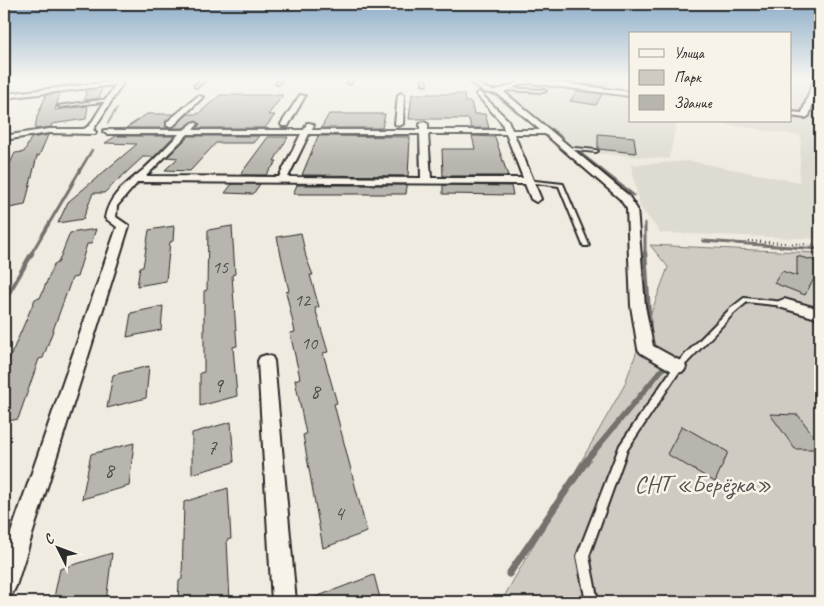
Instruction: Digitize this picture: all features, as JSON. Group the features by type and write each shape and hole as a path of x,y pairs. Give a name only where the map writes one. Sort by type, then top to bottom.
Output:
{"street":[{"path":"84,132 93,127 105,107"},
{"path":"170,124 189,107"},
{"path":"285,124 295,107"},
{"path":"399,124 400,107"},
{"path":"490,107 506,128 536,199"},
{"path":"519,107 624,197 632,209 638,306 646,348 678,367"},
{"path":"792,114 805,116 808,107"},
{"path":"424,128 399,124 308,128 285,124 190,128 107,132 121,124 170,124 190,128 308,128 424,128 506,128 547,132"},
{"path":"506,128 538,124"},
{"path":"4,586 123,226 110,218 112,206 136,179 145,173 190,128"},
{"path":"283,178 308,128"},
{"path":"424,128 426,180"},
{"path":"4,138 49,131 98,132"},
{"path":"136,179 283,178 528,181"},
{"path":"784,304 820,314"},
{"path":"266,361 284,602"}],"lane":[{"path":"565,148 596,151"},
{"path":"528,181 561,185 586,245"},
{"path":"592,602 583,556 623,448 678,367 732,311 746,300 784,304"}],"path":[{"path":"748,241 792,245 820,245"}],"shaded area":[{"path":"525,107 629,107 629,122 677,122 669,159 579,152"},
{"path":"792,107 820,107 820,239 661,233 640,207 631,165 690,161 799,182 801,136 710,122 792,122"}],"green space":[{"name":"СНТ «Берёзка»","path":"650,245 820,253 820,602 501,602 624,386 668,267"}],"building":[{"path":"41,107 56,107 55,110 88,107 86,119 52,124 51,127 35,129"},
{"path":"206,107 274,107 268,115 275,115 265,128 197,128 200,124 195,120 183,128 173,128 188,114 198,114"},
{"path":"410,107 472,107 474,114 485,114 489,128 471,128 469,119 409,119"},
{"path":"147,114 174,114 165,122 166,127 173,128 126,128"},
{"path":"329,114 385,114 382,128 321,128"},
{"path":"598,134 634,137 636,153 598,149"},
{"path":"48,135 39,156 37,156 25,205 4,209 4,176 15,153 24,152 31,138"},
{"path":"116,136 174,136 154,157 143,157 104,193 93,193 83,219 58,223 68,202 137,144 105,143"},
{"path":"189,136 259,136 253,143 216,143 190,171 165,170 178,158 167,157"},
{"path":"318,136 410,137 408,176 302,175"},
{"path":"472,136 495,137 508,176 443,176 442,149 475,149"},
{"path":"268,137 288,137 274,161 277,161 266,175 240,175"},
{"path":"232,184 260,184 253,194 225,193"},
{"path":"297,185 407,185 406,194 293,194"},
{"path":"443,185 511,186 513,195 443,194"},
{"path":"174,226 173,241 170,242 166,281 137,286 140,267 143,267 149,230"},
{"path":"232,226 235,274 232,275 237,346 233,347 237,396 200,406 200,373 204,372 204,291 207,290 208,230"},
{"path":"96,229 91,244 87,244 77,277 72,278 43,358 39,359 18,419 4,422 4,371 35,299 40,298 54,264 58,263 70,233"},
{"path":"301,233 306,257 313,275 310,275 319,307 315,308 328,352 323,353 337,403 334,404 367,532 323,548 303,435 306,434 295,380 300,378 290,333 295,332 286,292 289,291 277,237"},
{"path":"797,256 820,262 820,268 805,295 774,283 782,271 797,276"},
{"path":"163,306 161,330 127,337 131,313"},
{"path":"149,366 146,398 107,408 113,375"},
{"path":"770,414 798,415 820,444 820,449 795,449"},
{"path":"231,422 234,462 192,474 192,433"},
{"path":"682,426 728,452 715,482 667,454"},
{"path":"134,443 129,486 82,499 91,454"},
{"path":"228,488 231,539 227,540 230,602 178,602 179,581 182,579 184,502"},
{"path":"112,553 106,602 53,602 60,569"},
{"path":"374,575 381,602 305,602 305,601"}],"waterway":[{"path":"511,107 521,115"},
{"path":"108,123 117,108"},
{"path":"551,129 563,138"},
{"path":"73,182 92,150"},
{"path":"579,152 617,182"},
{"path":"31,254 74,181"},
{"path":"615,181 633,195"},
{"path":"645,223 645,253"},
{"path":"703,241 820,249"},
{"path":"4,301 32,253"},
{"path":"645,253 650,334"},
{"path":"586,461 664,367"},
{"path":"509,574 587,460"}]}
